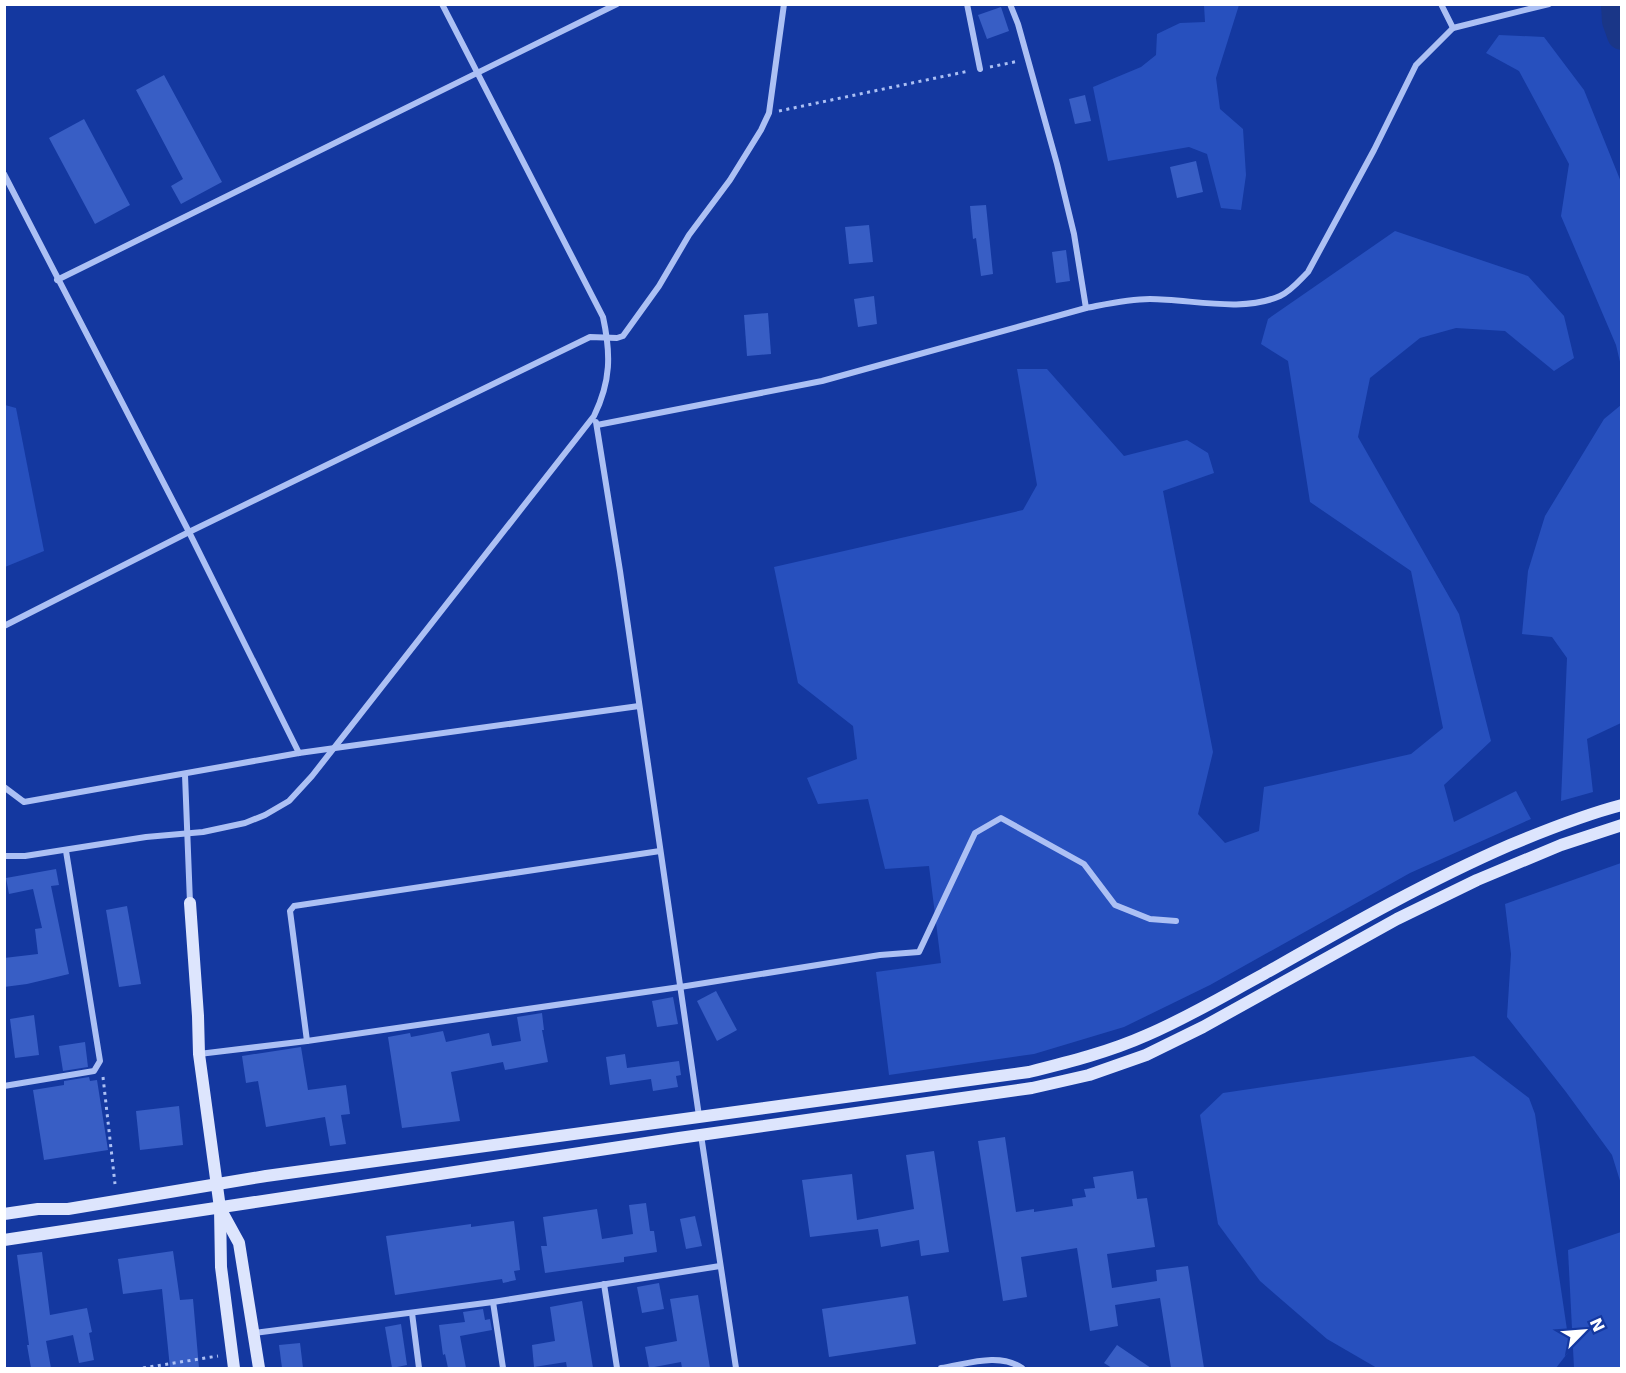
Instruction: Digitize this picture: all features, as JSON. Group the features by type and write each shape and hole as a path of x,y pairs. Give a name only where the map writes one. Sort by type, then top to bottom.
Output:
{"street":[{"path":"4,856 25,856 203,832 245,823 282,806 295,796 594,416 607,383 609,356 603,317 442,4"},
{"path":"57,280 617,4"},
{"path":"4,626 189,532 590,337 607,339 623,336 690,235 730,180 761,130 769,113 784,4"},
{"path":"967,4 980,69"},
{"path":"1010,4 1018,24 1057,164 1074,234 1086,308"},
{"path":"1441,4 1453,28"},
{"path":"597,425 822,381 1086,308 1130,300 1152,299 1222,304 1261,302 1280,296 1294,287 1308,272 1374,150 1416,65 1453,28 1549,4"},
{"path":"4,174 189,532 299,753"},
{"path":"594,416 699,1116"},
{"path":"4,787 24,802 299,753 639,706"},
{"path":"185,775 199,1054 220,1208 221,1267 234,1368"},
{"path":"4,1214 38,1209 68,1209 216,1185 699,1116 1029,1072 1087,1057 1147,1035 1205,1006 1392,901 1459,867 1538,833 1622,805"},
{"path":"199,1054 307,1041 680,987 880,955 919,952 975,833 1001,818 1084,864 1114,905 1150,919 1176,921"},
{"path":"4,1240 701,1134 1032,1088 1089,1075 1146,1055 1203,1027 1397,919 1477,880 1561,845 1622,825"},
{"path":"4,1086 94,1071 100,1060 66,851"},
{"path":"307,1041 290,911 294,906 660,851"},
{"path":"701,1134 736,1368"},
{"path":"220,1208 239,1243 259,1368"},
{"path":"254,1333 493,1302 720,1266"},
{"path":"604,1284 617,1368"},
{"path":"493,1302 503,1368"},
{"path":"412,1313 420,1368"},
{"path":"941,1368 999,1360 1014,1363 1022,1368"}],"path":[{"path":"769,113 1027,59"},
{"path":"94,1071 103,1078 115,1184"},
{"path":"143,1368 220,1356"}],"shaded area":[{"path":"1204,5 1239,5 1216,78 1220,109 1243,129 1246,175 1241,210 1221,208 1207,154 1189,147 1108,161 1093,87 1141,67 1156,55 1157,34 1180,23 1205,22"},
{"path":"1499,35 1544,37 1584,90 1621,182 1621,366 1616,345 1561,216 1569,164 1519,71 1486,53"},
{"path":"1395,231 1528,276 1564,316 1574,358 1554,371 1505,331 1456,328 1420,338 1370,378 1358,437 1459,614 1491,741 1444,785 1454,822 1516,791 1531,819 1410,873 1210,985 1124,1027 1034,1054 889,1075 876,972 941,963 929,866 885,869 868,799 818,804 807,778 857,759 853,726 798,683 774,567 1023,510 1037,485 1017,369 1047,369 1124,456 1187,440 1208,453 1214,473 1163,491 1213,752 1198,814 1225,843 1259,831 1264,787 1411,754 1443,728 1411,571 1310,502 1288,361 1261,344 1268,319"},
{"path":"5,405 16,408 44,551 5,567"},
{"path":"1621,405 1621,723 1587,739 1593,792 1561,801 1567,658 1552,637 1522,634 1528,571 1545,516 1604,419"},
{"path":"1622,863 1621,1184 1612,1155 1507,1017 1511,954 1505,904"},
{"path":"1474,1056 1529,1098 1535,1114 1570,1350 1556,1368 1377,1368 1327,1339 1260,1281 1218,1224 1200,1115 1223,1093"},
{"path":"1621,1232 1621,1368 1574,1368 1568,1250"}],"building":[{"path":"1001,7 1009,31 987,39 978,15"},
{"path":"164,75 222,182 181,204 171,186 183,179 136,90"},
{"path":"1085,95 1091,121 1075,124 1069,99"},
{"path":"84,119 130,205 95,224 49,138"},
{"path":"1196,161 1203,192 1177,198 1170,167"},
{"path":"986,205 993,274 981,276 976,238 973,239 970,206"},
{"path":"869,225 873,262 849,264 845,227"},
{"path":"1066,250 1070,281 1056,283 1052,252"},
{"path":"874,296 877,324 858,327 854,299"},
{"path":"768,313 771,354 747,356 744,315"},
{"path":"56,869 59,885 51,886 69,974 4,987 4,958 38,954 35,929 42,928 33,889 9,894 6,878"},
{"path":"127,906 141,984 119,987 106,910"},
{"path":"716,991 737,1030 717,1041 697,1001"},
{"path":"673,997 678,1024 657,1027 652,1001"},
{"path":"542,1013 544,1030 542,1030 548,1062 505,1070 503,1062 451,1072 460,1121 402,1128 388,1037 410,1033 411,1037 443,1031 446,1042 489,1033 492,1046 521,1041 517,1017"},
{"path":"34,1015 39,1055 15,1058 10,1019"},
{"path":"85,1042 88,1067 63,1071 59,1046"},
{"path":"301,1047 308,1090 346,1085 350,1114 341,1115 346,1144 330,1146 325,1117 266,1127 258,1081 246,1083 242,1056"},
{"path":"625,1054 627,1068 679,1061 681,1075 676,1076 678,1087 653,1091 651,1079 610,1085 606,1057"},
{"path":"89,1077 90,1081 97,1080 108,1150 44,1160 33,1090 64,1085 64,1081"},
{"path":"179,1106 183,1145 140,1150 136,1111"},
{"path":"1005,1137 1016,1212 1034,1209 1034,1212 1073,1206 1072,1199 1086,1197 1084,1189 1095,1188 1093,1177 1133,1171 1137,1199 1147,1198 1155,1247 1107,1254 1112,1288 1157,1281 1156,1270 1188,1266 1204,1368 1171,1368 1160,1298 1115,1305 1118,1326 1090,1331 1077,1248 1021,1257 1027,1297 1003,1301 978,1141"},
{"path":"934,1151 949,1252 921,1256 919,1240 881,1247 878,1229 810,1237 802,1180 852,1174 857,1220 914,1209 906,1155"},
{"path":"646,1203 650,1231 654,1231 657,1252 624,1257 624,1262 545,1273 541,1246 547,1246 543,1217 597,1209 602,1239 633,1234 629,1205"},
{"path":"695,1216 702,1246 686,1249 680,1219"},
{"path":"514,1221 520,1270 514,1271 516,1280 503,1283 502,1279 395,1295 386,1236 471,1224 471,1227"},
{"path":"173,1251 180,1300 193,1299 199,1368 170,1368 162,1289 123,1294 118,1259"},
{"path":"42,1252 50,1315 87,1308 94,1360 79,1363 73,1335 46,1341 51,1368 31,1368 17,1255"},
{"path":"659,1283 664,1309 642,1313 637,1287"},
{"path":"698,1295 710,1368 682,1368 681,1362 649,1368 645,1347 677,1341 670,1299"},
{"path":"908,1296 916,1344 829,1357 822,1309"},
{"path":"582,1301 593,1368 567,1368 566,1362 534,1367 532,1345 555,1341 550,1307"},
{"path":"483,1309 485,1320 490,1319 492,1330 460,1336 466,1368 448,1368 445,1354 443,1355 439,1325 465,1322 463,1312"},
{"path":"401,1324 407,1365 392,1368 385,1327"},
{"path":"300,1343 303,1368 282,1368 279,1345"},
{"path":"1117,1345 1151,1368 1112,1368 1104,1363"}],"waterway":[{"path":"1616,4 1617,21 1622,35"}]}
